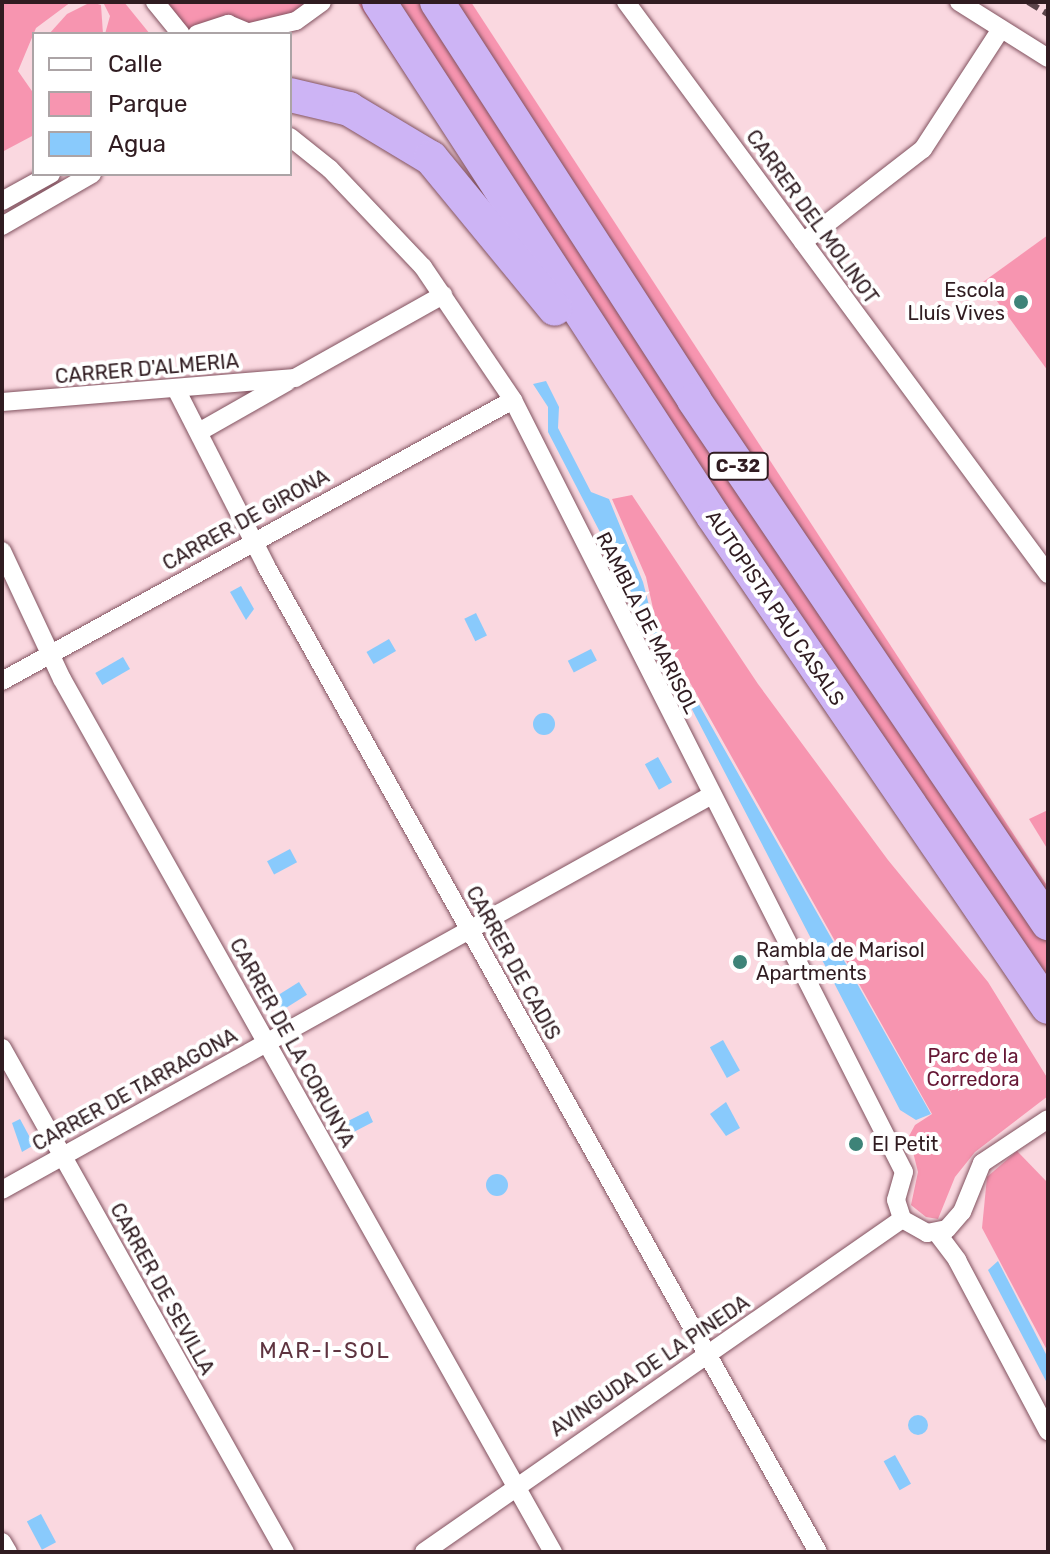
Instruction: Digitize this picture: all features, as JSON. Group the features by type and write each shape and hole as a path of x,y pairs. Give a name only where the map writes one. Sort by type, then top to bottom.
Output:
{"highway":[{"name":"AUTOPISTA PAU CASALS","path":"379,2 789,630 1048,1007"},
{"name":"C-32","path":"437,2 694,400 1048,923"},
{"path":"292,96 377,122 449,176 559,315 789,630"}],"street":[{"path":"155,2 179,32"},
{"path":"262,32 293,29 322,2"},
{"name":"CARRER DEL MOLINOT","path":"626,2 1048,574"},
{"path":"959,2 1048,58"},
{"path":"201,32 218,24 247,32"},
{"path":"803,242 923,149 1001,29"},
{"name":"RAMBLA DE MARISOL","path":"292,139 330,169 443,295 513,400 710,796 904,1172 896,1200 902,1219"},
{"path":"2,201 47,176"},
{"path":"2,226 89,176"},
{"name":"CARRER D'ALMERIA","path":"199,432 443,295"},
{"name":"CARRER D'ALMERIA","path":"2,402 177,391 295,378"},
{"name":"CARRER DE CADIS","path":"177,391 254,540 705,1356 818,1552"},
{"name":"CARRER DE GIRONA","path":"2,681 513,400"},
{"name":"CARRER DE LA CORUNYA","path":"2,551 49,653 553,1552"},
{"name":"CARRER DE TARRAGONA","path":"2,1190 710,796"},
{"name":"CARRER DE SEVILLA","path":"2,1048 285,1552"},
{"path":"902,1219 917,1231 937,1233 959,1218 982,1163 1048,1119"},
{"name":"AVINGUDA DE LA PINEDA","path":"424,1552 504,1498 515,1484 902,1219"},
{"path":"937,1233 957,1260 1048,1431"},
{"path":"2,1542 8,1552"}],"green space":[{"path":"2,2 71,2 32,32 18,71 32,91 32,136 2,152"},
{"path":"91,2 101,5 103,32 51,32 67,14"},
{"path":"103,2 124,2 148,32 106,32 110,16"},
{"path":"155,2 320,2 275,32 191,32"},
{"path":"357,2 471,2 1048,887 1048,1029"},
{"path":"1048,235 1048,371 983,282"},
{"name":"Parc de la Corredora","path":"632,495 758,684 888,860 988,982 1048,1079 1048,1096 975,1152 955,1177 938,1219 926,1217 911,1205 918,1172 909,1136 915,1125 932,1114 656,622 646,577 612,499"},
{"path":"1048,810 1048,850 1029,819"},
{"path":"1017,1151 1048,1183 1048,1352 982,1228 987,1177"}],"water":[{"path":"546,381 559,407 558,428 591,492 609,499 643,582 654,625 931,1114 916,1120 900,1110 548,432 548,407 533,384"},
{"path":"241,586 254,609 246,620 230,592"},
{"path":"476,613 487,635 475,641 464,619"},
{"path":"389,639 396,651 373,664 366,652"},
{"path":"591,649 597,661 574,672 568,661"},
{"path":"123,657 130,669 102,685 95,673"},
{"path":"540,713 548,713 555,724 548,735 540,735 533,728 533,720"},
{"path":"658,757 672,782 659,790 645,764"},
{"path":"290,849 297,862 274,874 267,861"},
{"path":"299,982 307,995 281,1011 273,998"},
{"path":"723,1040 740,1071 727,1078 710,1047"},
{"path":"726,1102 740,1128 726,1136 710,1114"},
{"path":"368,1111 373,1122 348,1135 340,1119 348,1121"},
{"path":"20,1119 34,1145 22,1152 12,1123"},
{"path":"497,1174 505,1177 508,1185 505,1193 497,1196 489,1193 486,1185 489,1177"},
{"path":"998,1261 1048,1358 1048,1385 988,1270"},
{"path":"914,1415 922,1415 928,1425 922,1435 914,1435 908,1429 908,1421"},
{"path":"895,1455 911,1484 900,1490 884,1461"},
{"path":"41,1514 56,1542 42,1550 27,1522"}],"railway":[{"path":"1028,2 1048,14"}],"place":[{"name":"Escola Lluís Vives","path":"1021,302"},
{"name":"Rambla de Marisol Apartments","path":"740,962"},
{"name":"El Petit","path":"856,1144"}],"district":[{"name":"MAR-I-SOL","path":"325,1351"}]}
